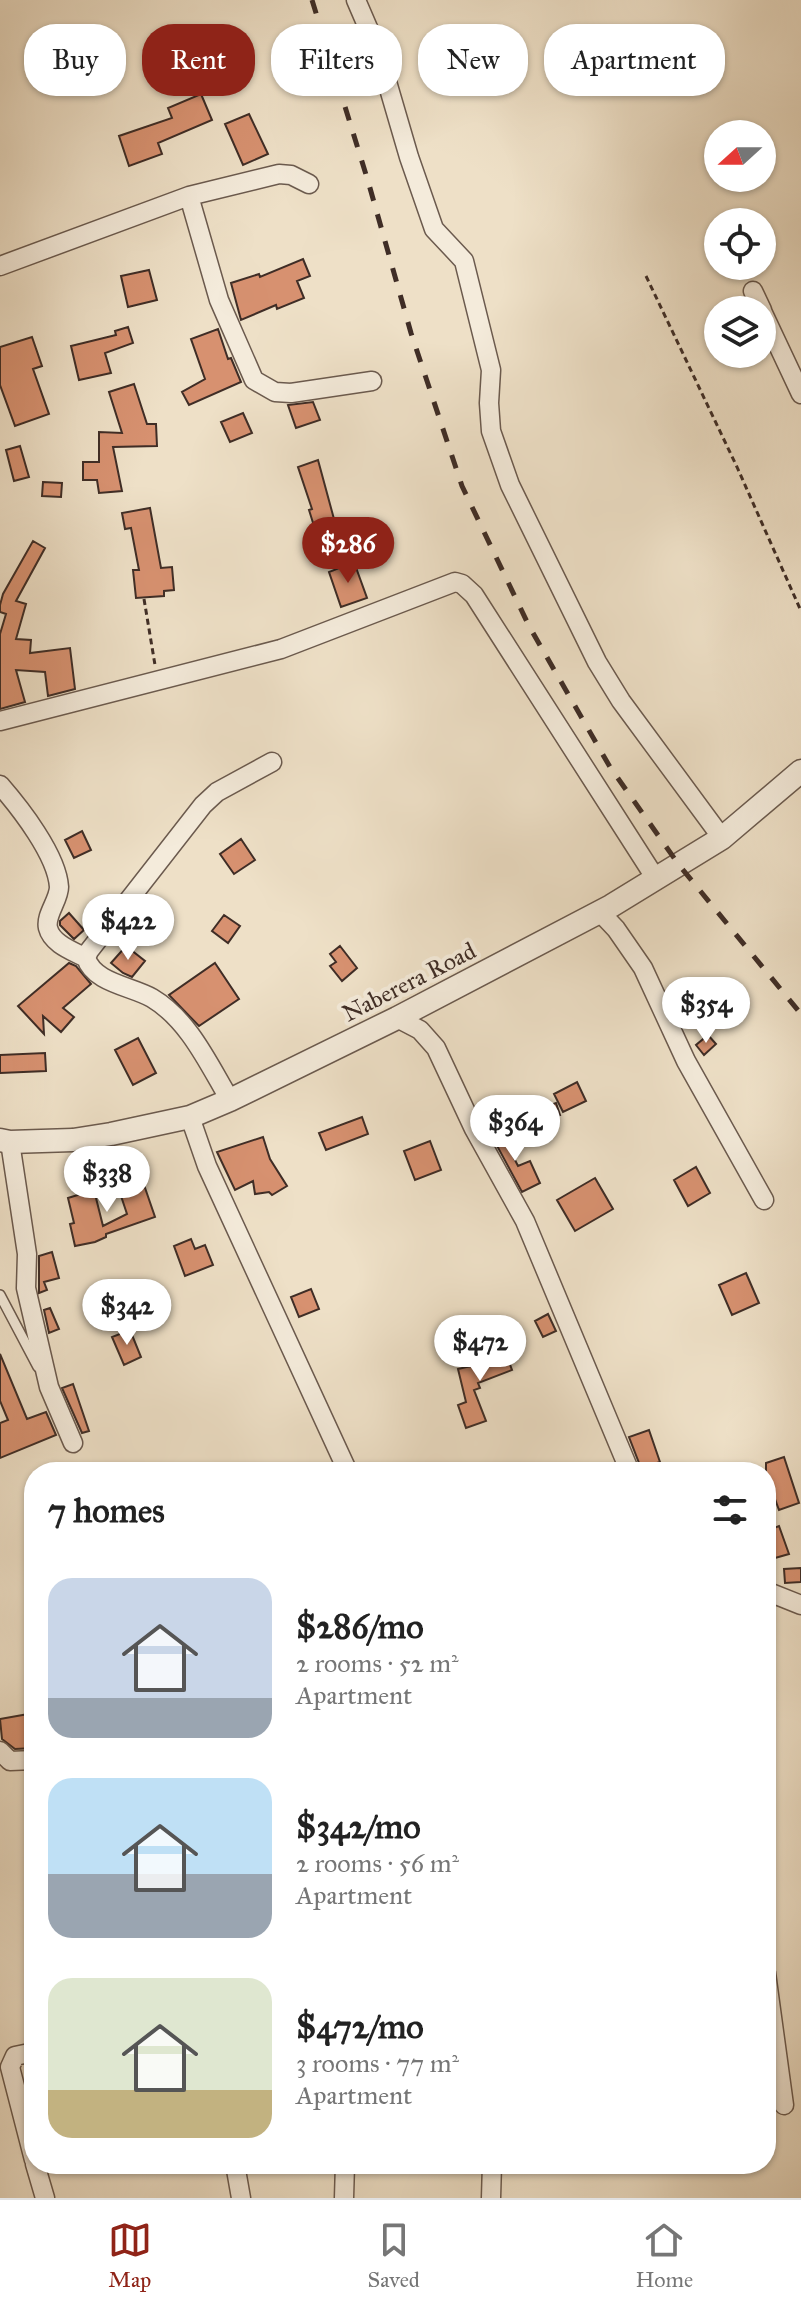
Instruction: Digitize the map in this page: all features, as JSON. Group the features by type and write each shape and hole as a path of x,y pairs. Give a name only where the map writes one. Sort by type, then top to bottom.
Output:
{"street":[{"path":"356,0 378,51 434,229 464,261 491,370 491,431 510,485 597,662 621,701 722,838"},
{"path":"0,266 189,196 279,174 291,175 309,184"},
{"path":"189,196 219,300 254,380 275,392 291,393 372,381"},
{"path":"753,291 755,296"},
{"path":"776,340 801,394"},
{"path":"0,721 281,649 455,582 474,595 656,879"},
{"path":"86,958 203,805 217,792 272,762"},
{"name":"Naberera Road","path":"5,1141 73,1140 190,1117 230,1100 397,1018 600,912 722,838 801,771"},
{"path":"0,785 31,822 58,878 59,891 47,924 56,942 86,958 94,973 164,1006 200,1048 230,1100"},
{"path":"600,912 643,968 686,1061 764,1200"},
{"path":"397,1018 420,1030 436,1048 474,1129 525,1221 626,1462"},
{"path":"190,1117 207,1166 343,1462"},
{"path":"5,1141 27,1254 26,1288 49,1387 73,1443"},
{"path":"776,1595 801,1605"},
{"path":"0,1751 10,1761 24,1760"},
{"path":"776,2046 784,2105"},
{"path":"24,2054 15,2056 10,2067 24,2122"},
{"path":"38,2174 45,2198"},
{"path":"237,2174 241,2198"},
{"path":"344,2198 345,2174"},
{"path":"491,2198 492,2174"}],"lane":[{"path":"0,1295 49,1387"}],"path":[{"path":"646,276 801,611"},
{"path":"144,599 159,680"}],"building":[{"path":"202,96 212,120 158,143 162,154 129,166 119,136 172,118 168,108"},
{"path":"249,114 268,154 243,165 225,124"},
{"path":"303,259 310,276 297,281 304,298 277,309 276,305 241,320 231,283 259,274 260,277"},
{"path":"149,270 157,300 128,307 121,276"},
{"path":"128,327 133,343 105,353 111,373 79,380 71,346 116,335 115,331"},
{"path":"218,329 228,359 231,358 241,382 189,405 182,392 205,379 191,339"},
{"path":"32,337 42,366 33,369 49,414 15,426 0,385 0,347"},
{"path":"134,384 147,424 156,424 157,446 113,447 122,491 99,493 97,480 83,480 83,462 99,462 99,432 122,433 109,392"},
{"path":"313,402 320,420 296,428 288,405"},
{"path":"243,413 252,433 230,442 221,422"},
{"path":"20,446 29,477 14,481 6,450"},
{"path":"318,460 334,519 314,526 309,510 312,509 298,467"},
{"path":"43,482 62,483 61,497 42,496"},
{"path":"150,508 161,568 172,567 174,590 164,591 164,596 136,598 133,570 139,570 131,528 125,529 122,513"},
{"path":"33,541 45,548 16,601 26,604 16,639 31,640 30,653 70,648 75,689 48,696 45,672 16,670 25,702 0,709 0,634 6,614 0,612 0,605"},
{"path":"354,562 367,598 341,607 329,572"},
{"path":"82,831 91,850 74,858 65,840"},
{"path":"241,839 255,860 234,874 220,854"},
{"path":"69,913 84,930 74,939 60,925"},
{"path":"224,915 240,926 228,943 212,931"},
{"path":"126,946 145,961 132,977 111,963"},
{"path":"340,946 357,968 342,981 330,966 336,962 330,954"},
{"path":"69,963 76,966 91,984 63,1008 74,1017 61,1032 43,1016 44,1034 18,1006"},
{"path":"215,963 239,999 199,1026 169,995"},
{"path":"708,1035 716,1044 704,1055 696,1045"},
{"path":"138,1038 156,1073 133,1085 115,1050"},
{"path":"45,1053 46,1071 0,1073 0,1055"},
{"path":"577,1082 586,1101 563,1112 554,1094"},
{"path":"556,1103 560,1115 543,1120 539,1109"},
{"path":"362,1117 368,1134 326,1150 319,1133"},
{"path":"497,1124 518,1166 530,1161 540,1183 522,1192 488,1129"},
{"path":"263,1137 270,1159 287,1186 272,1195 269,1192 255,1194 253,1181 235,1190 217,1152"},
{"path":"430,1141 441,1170 415,1180 404,1151"},
{"path":"696,1167 710,1193 688,1206 674,1180"},
{"path":"595,1178 613,1209 575,1231 557,1200"},
{"path":"143,1182 155,1217 106,1234 106,1237 95,1242 75,1246 68,1198 94,1190 103,1226 127,1214 119,1190"},
{"path":"191,1239 195,1249 205,1245 213,1265 185,1276 174,1246"},
{"path":"52,1252 59,1278 44,1282 47,1290 39,1293 39,1256"},
{"path":"746,1273 759,1303 732,1315 719,1285"},
{"path":"311,1289 319,1309 299,1317 291,1297"},
{"path":"50,1308 59,1329 49,1333 44,1310"},
{"path":"548,1314 556,1331 543,1337 535,1321"},
{"path":"130,1330 141,1357 124,1365 112,1337"},
{"path":"502,1343 512,1370 478,1383 480,1388 474,1390 486,1421 466,1428 458,1405 466,1402 458,1369 493,1361 488,1348"},
{"path":"0,1354 27,1419 46,1412 56,1435 0,1458 0,1423 8,1420 0,1401"},
{"path":"73,1384 89,1431 82,1433 62,1388"},
{"path":"649,1430 660,1462 639,1462 629,1437"},
{"path":"784,1457 799,1503 779,1510 776,1502 776,1462 769,1462"},
{"path":"779,1526 789,1554 776,1558 776,1527"},
{"path":"801,1568 801,1582 785,1583 784,1569"},
{"path":"24,1715 24,1749 15,1749 2,1739 0,1719"}],"railway":[{"path":"312,0 411,333 462,486 529,626 610,767 679,865 801,1014"}]}
